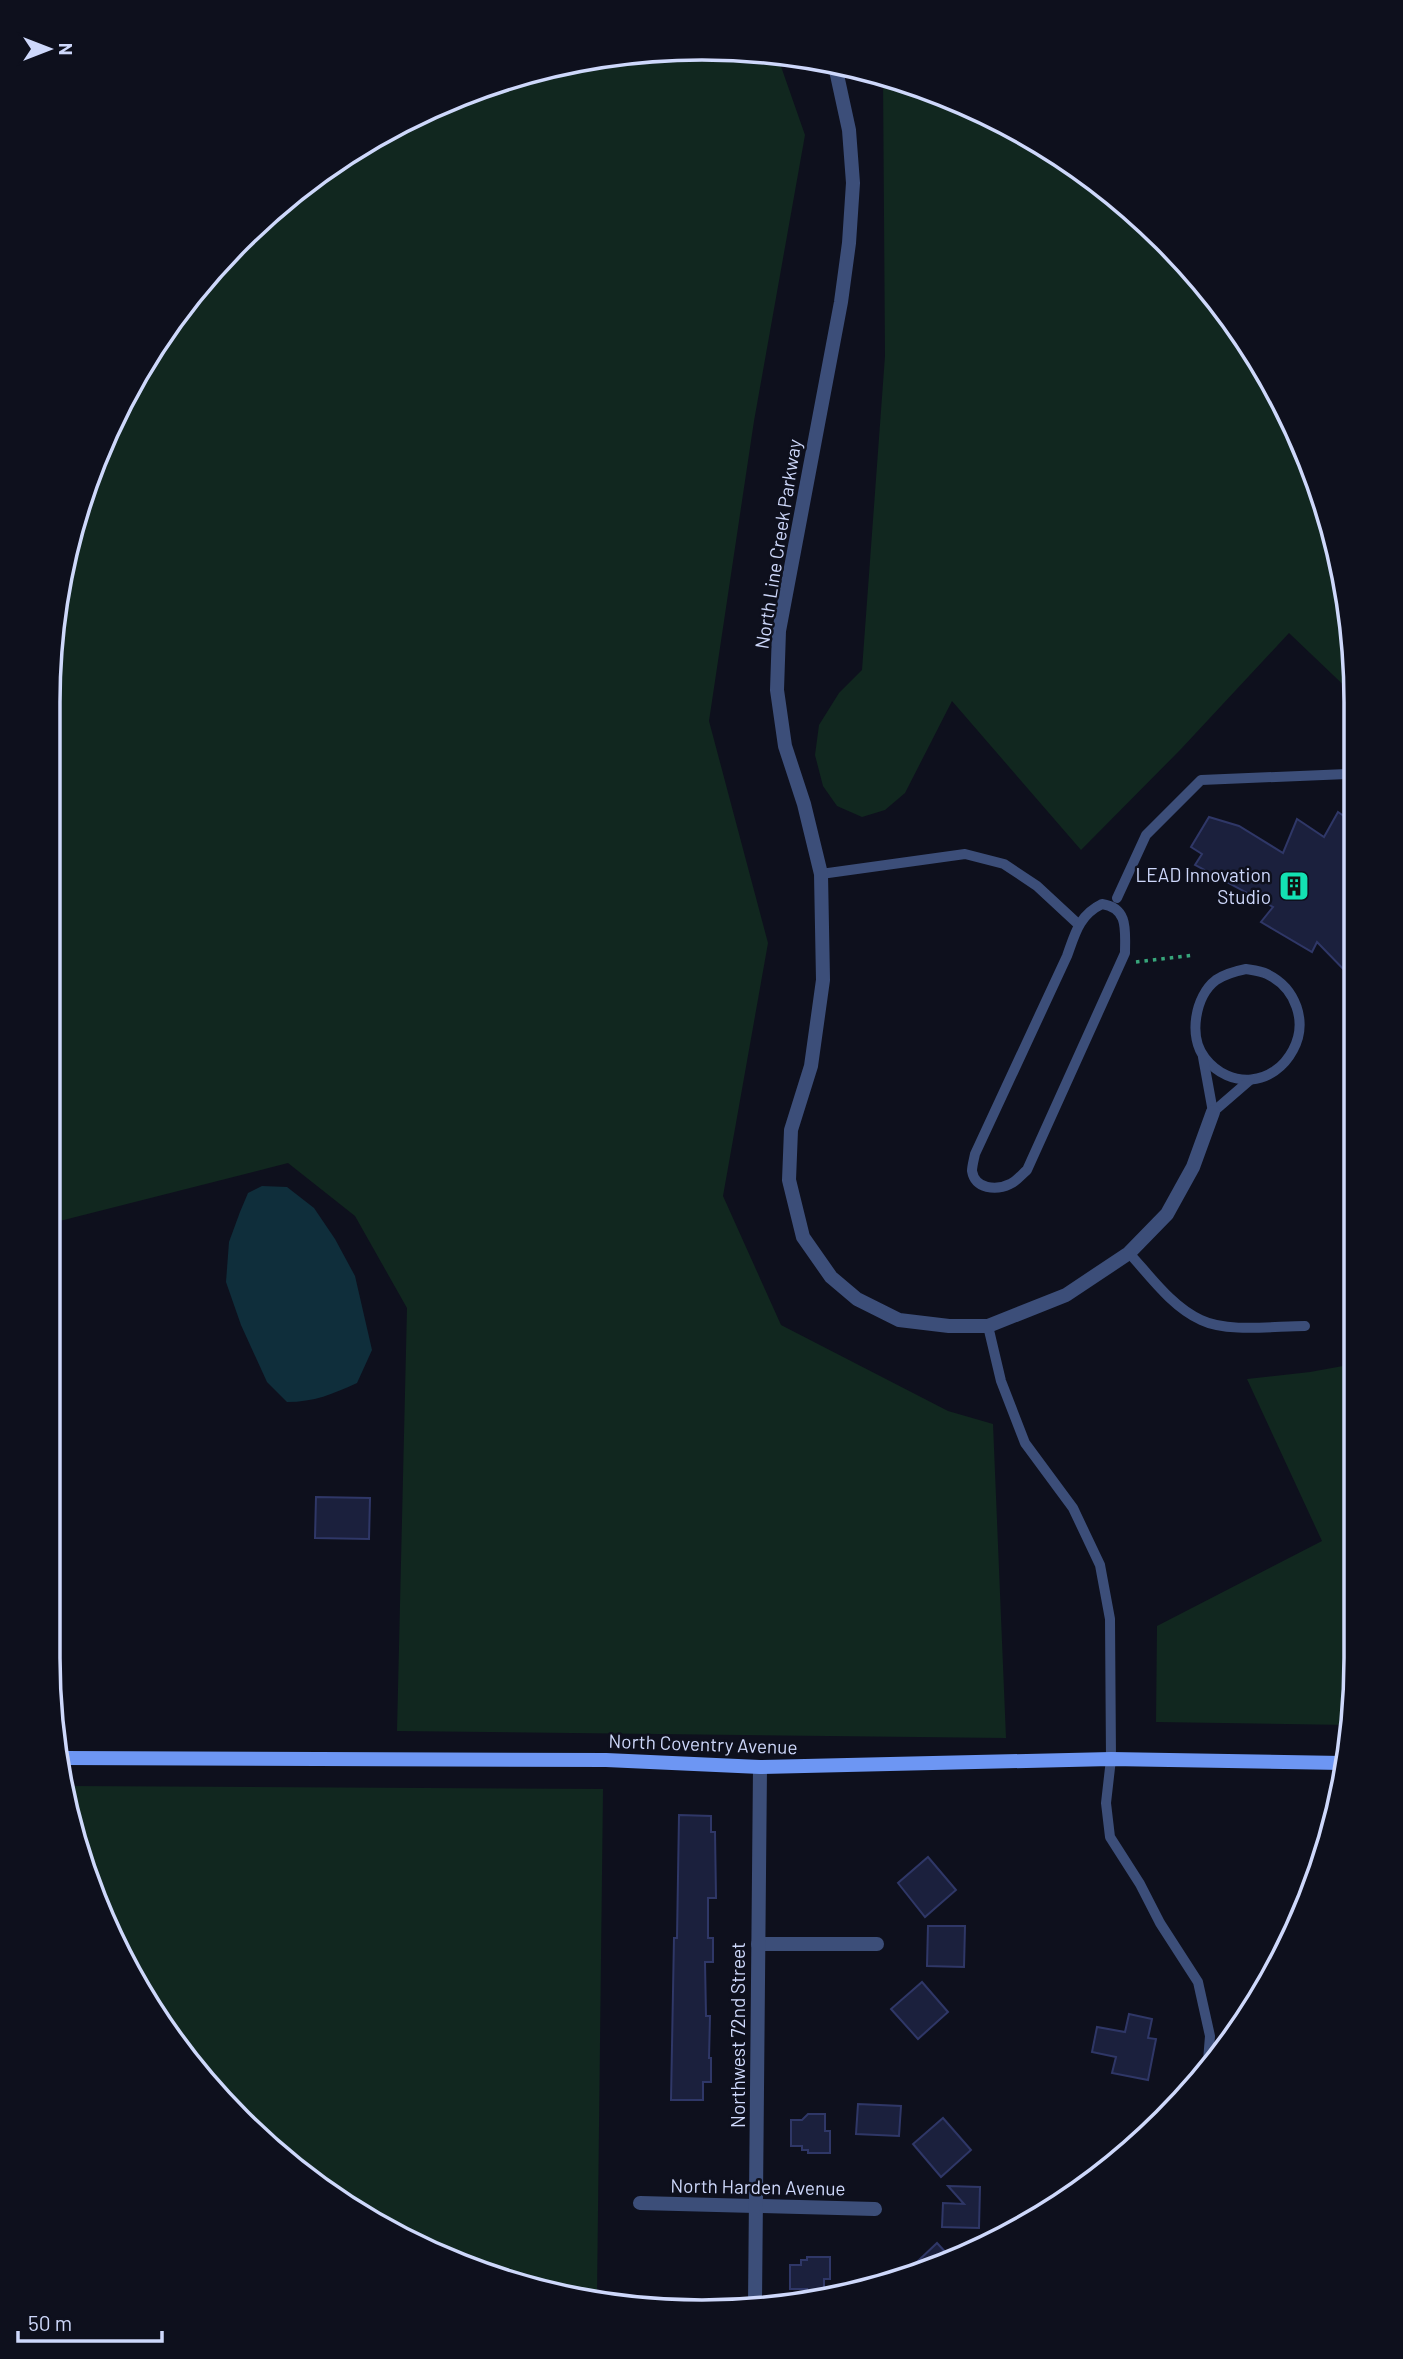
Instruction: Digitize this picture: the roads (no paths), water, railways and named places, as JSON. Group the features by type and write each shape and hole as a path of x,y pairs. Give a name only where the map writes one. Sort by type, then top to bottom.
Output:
{"street":[{"name":"North Line Creek Parkway","path":"837,74 849,130 853,183 849,243 841,302 779,631 777,690 785,746 804,804 821,874 823,979 811,1066 791,1130 789,1181 803,1237 831,1277 857,1299 899,1320 949,1326 988,1326 1066,1295 1129,1253 1167,1214 1193,1167 1213,1112"},
{"name":"North Coventry Avenue","path":"68,1758 606,1760 760,1767 1111,1759 1334,1763"},
{"name":"Northwest 72nd Street","path":"755,2297 760,1767"},
{"path":"758,1944 877,1944"},
{"name":"North Harden Avenue","path":"640,2203 875,2209"}],"lane":[{"path":"1117,898 1146,835 1201,780 1344,774"},
{"path":"821,874 965,854 1004,864 1037,886 1078,924"},
{"path":"1102,904 1113,906 1122,914 1125,953 1027,1170 1011,1184 986,1188 976,1180 972,1171 975,1154 1068,957 1078,924 1091,909 1102,904"},
{"path":"1203,1057 1219,1071 1234,1078 1250,1080 1268,1076 1282,1066 1299,1038 1300,1014 1290,995 1266,974 1246,969 1215,981 1202,997 1196,1017 1196,1037 1203,1057 1213,1112"},
{"path":"1213,1112 1250,1080"},
{"path":"1129,1253 1175,1303 1201,1320 1240,1327 1305,1326"},
{"path":"988,1326 1001,1381 1025,1443 1073,1508 1100,1566 1110,1619 1111,1759 1106,1803 1110,1837 1198,1982 1210,2036 1209,2051"}],"water":[{"path":"262,1186 287,1187 314,1208 355,1276 372,1350 357,1383 323,1397 287,1402 267,1382 241,1325 226,1282 229,1242 240,1212 248,1193"}],"place":[{"name":"LEAD Innovation Studio","path":"1294,886"}]}
